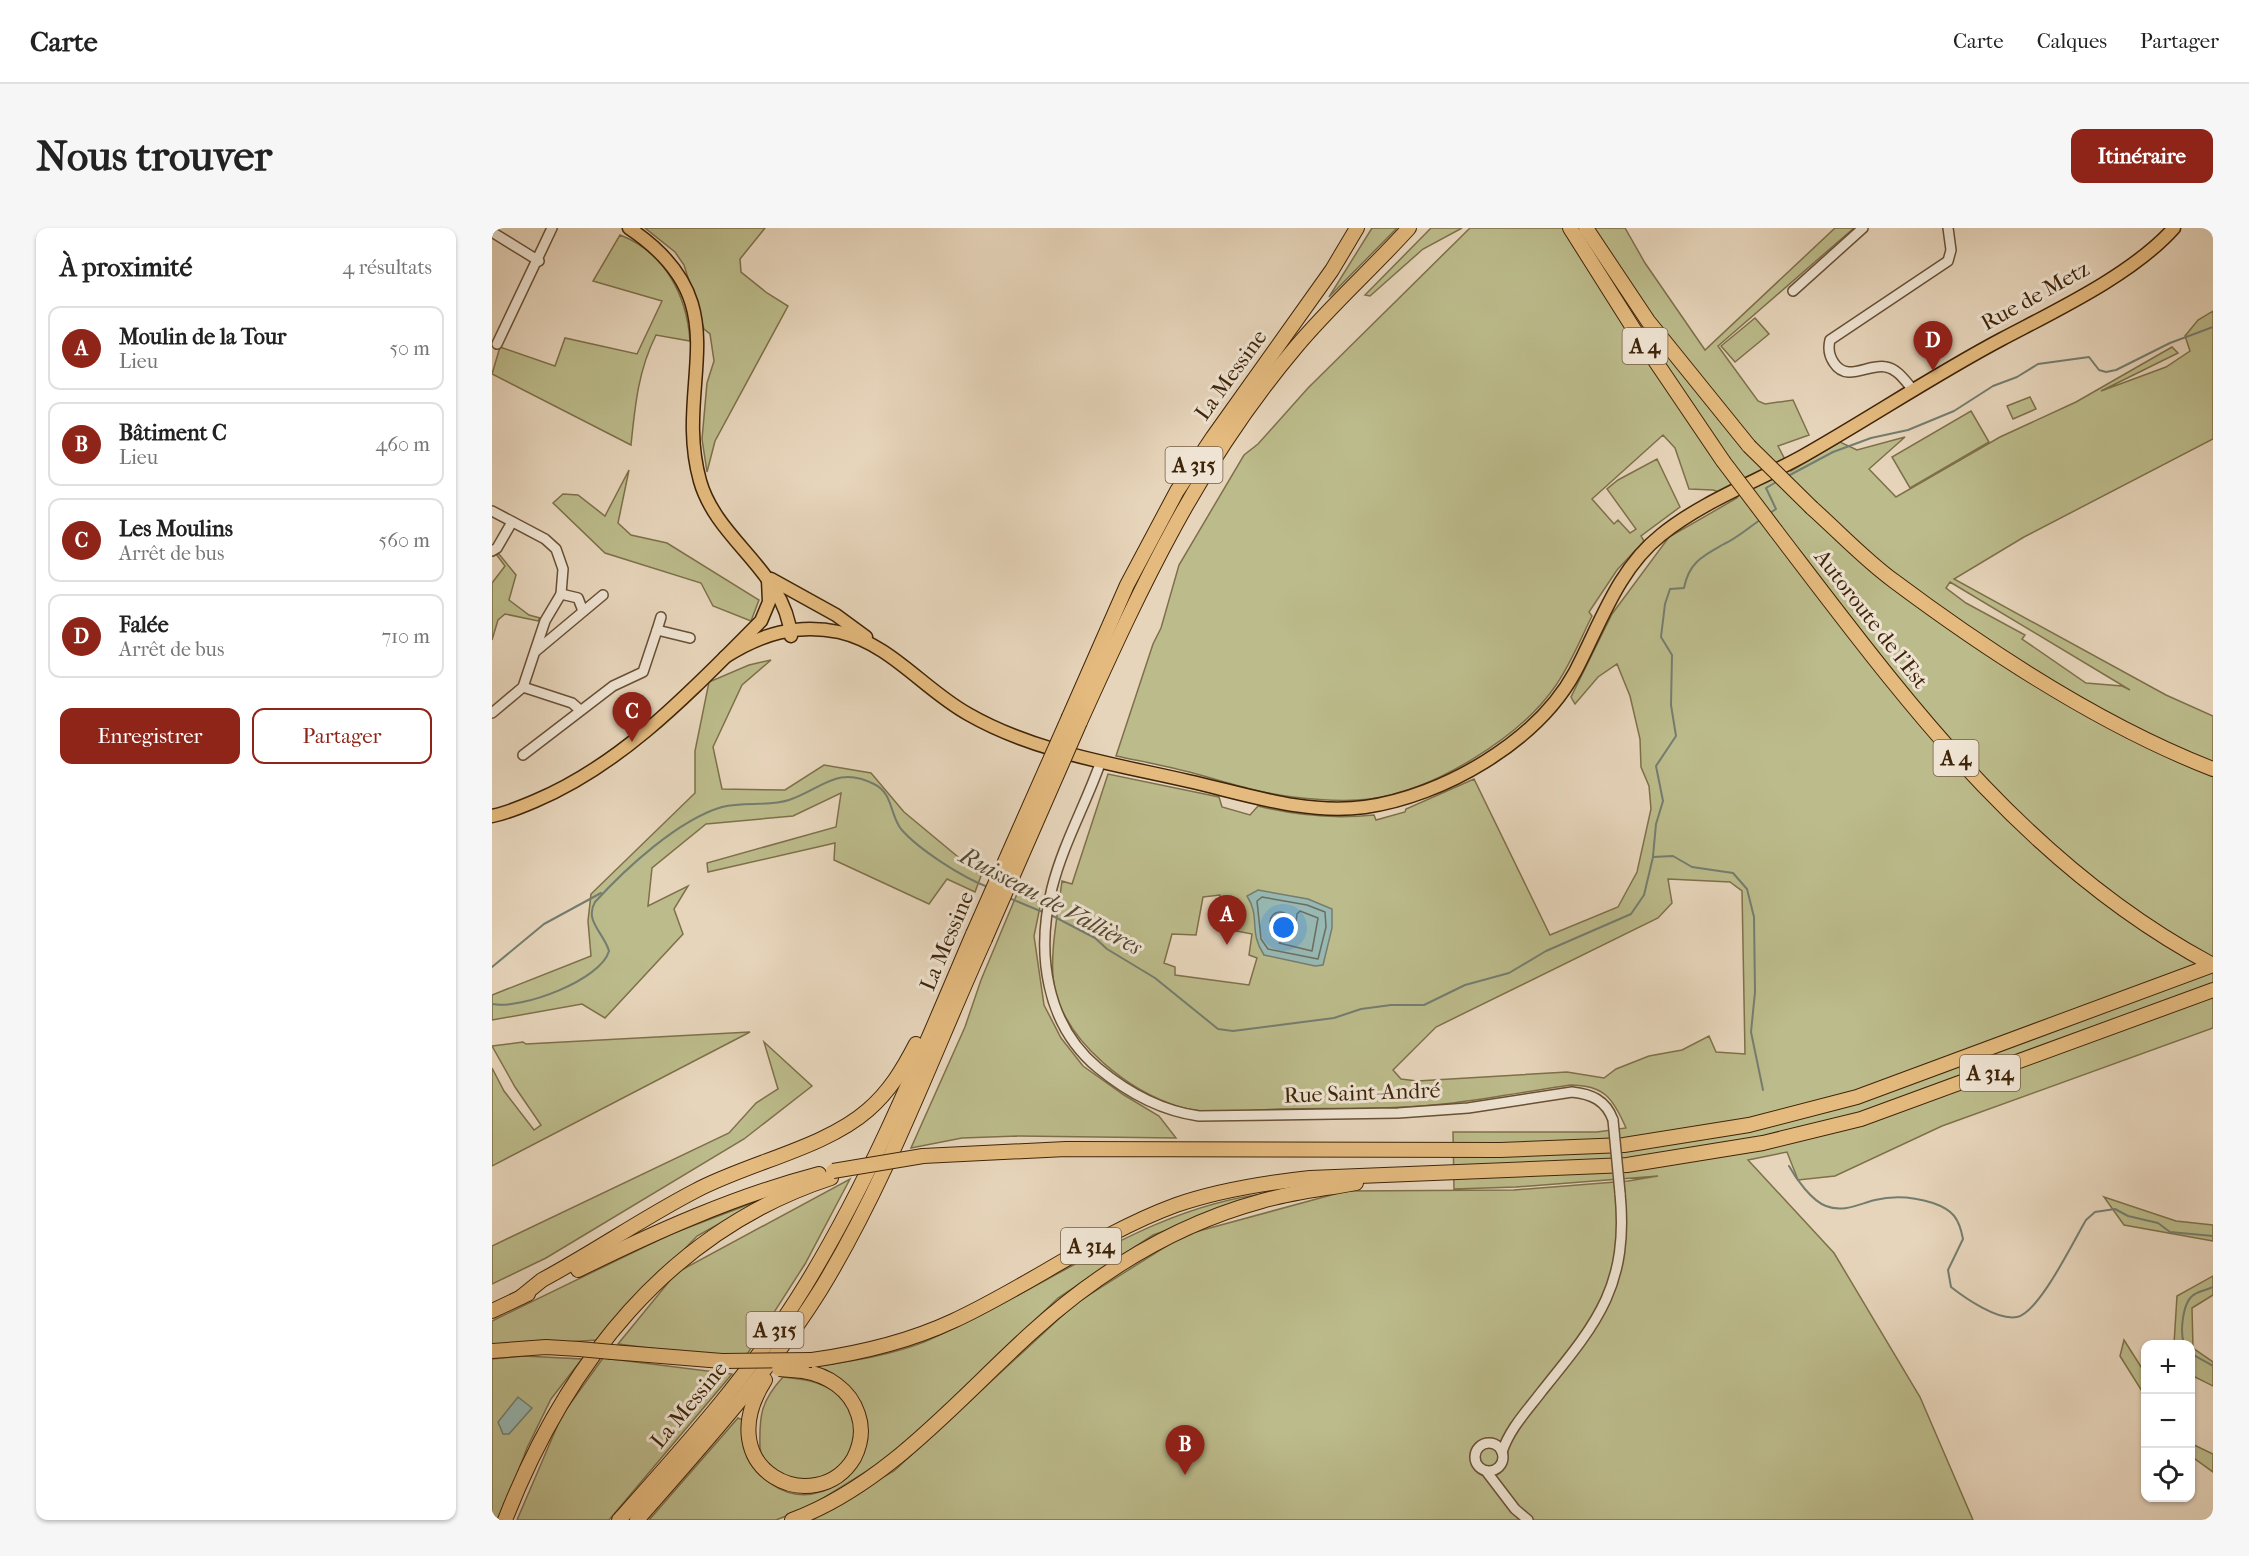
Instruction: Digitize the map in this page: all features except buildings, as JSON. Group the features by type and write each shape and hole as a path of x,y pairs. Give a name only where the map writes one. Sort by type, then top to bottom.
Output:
{"highway":[{"name":"La Messine","path":"1074,719 1139,591 1203,474 1265,386 1322,318 1409,228"},
{"name":"Autoroute de l’Est","path":"1570,228 1635,331 1723,461 1859,641 1987,792 2064,865 2114,905 2176,945 2213,965"},
{"name":"Autoroute de l’Est","path":"1586,228 1648,321 1749,446 1812,508 1892,580 2002,657 2105,718 2213,769"},
{"name":"La Messine","path":"637,1520 750,1387 819,1291 882,1174 979,937 1074,719 1126,585 1177,492 1249,384 1314,297 1356,231"},
{"name":"La Messine","path":"619,1520 739,1379 804,1287 867,1173 952,984 979,937"},
{"name":"A 314","path":"492,1311 693,1217 761,1191 832,1174 921,1158 1000,1151 1500,1149 1624,1144 1749,1125 1857,1097 2213,965"},
{"path":"521,1297 542,1280 696,1190 832,1133 856,1119 873,1105 897,1079 952,984"},
{"name":"A 314","path":"492,1351 546,1347 720,1363 812,1360 892,1344 952,1322 1144,1218 1204,1196 1272,1182 1381,1174 1627,1165 1763,1143 1861,1119 2213,990"},
{"path":"505,1520 532,1455 568,1390 604,1342 657,1281 688,1254 734,1222 832,1174"},
{"path":"792,1520 833,1500 883,1466 920,1436 1066,1303 1106,1272 1145,1248 1177,1231 1242,1207 1300,1192 1354,1183 1381,1174"},
{"path":"720,1363 803,1371 825,1378 843,1390 856,1408 861,1425 858,1448 846,1471 823,1486 803,1489 776,1482 762,1469 749,1447 747,1426 751,1406 760,1387 819,1291"}],"main road":[{"path":"629,228 665,258 688,294 698,343 694,445 701,484 711,508 768,577 784,605 791,633"},
{"name":"Rue de Metz","path":"920,680 966,714 995,729 1046,747 1305,808 1343,809 1385,803 1440,784 1514,742 1552,706 1573,675 1614,593 1645,550 1659,537 1694,512 1849,430 2147,256 2174,228"},
{"path":"768,577 794,594 836,615 920,680"},
{"path":"492,816 549,795 601,766 637,739 723,660 761,621 769,602 768,577"},
{"path":"723,660 762,636 817,629 841,633 882,649"},
{"path":"791,633 828,638 850,644 920,680"}],"street":[{"path":"497,344 539,261 552,228"},
{"path":"1793,291 1863,228"},
{"path":"1914,391 1896,371 1885,366 1849,372 1839,368 1830,355 1830,340 1948,261 1951,250 1948,228"},
{"path":"492,232 539,261"},
{"path":"492,510 545,539 556,549 563,569 561,594 545,621 523,687 492,713"},
{"path":"492,551 497,548 512,522"},
{"path":"561,594 578,598 583,610"},
{"path":"534,653 600,594 613,598"},
{"path":"523,755 613,686 643,672 661,617"},
{"path":"657,630 690,638"},
{"path":"523,687 572,703 580,710"},
{"name":"Rue Saint-André","path":"1101,761 1068,842 1050,898 1045,966 1048,986 1060,1019 1089,1061 1114,1081 1178,1113 1225,1117 1398,1113 1468,1108 1572,1092 1585,1094 1601,1101 1610,1112 1613,1120 1620,1193 1622,1242 1615,1281 1607,1300 1582,1341 1511,1431 1502,1452"},
{"name":"Rue Saint-André","path":"1489,1442 1511,1431"},
{"path":"1503,1494 1499,1466 1502,1452 1497,1445 1489,1442 1479,1446 1474,1455 1478,1466 1486,1471 1503,1494 1528,1520"},
{"path":"1486,1471 1499,1466"}],"shaded area":[{"path":"645,228 765,228 740,259 741,272 788,306 715,441 707,472 702,439 707,383 714,361 710,334 704,329 684,265 675,252"},
{"path":"1372,228 1397,228 1329,297"},
{"path":"1431,228 1462,228 1423,249 1370,296 1365,295"},
{"path":"1470,228 1625,228 1645,263 1705,350 1835,228 1854,228 1718,346 1758,401 1765,404 1793,400 1809,435 1778,446 1791,471 1840,442 1857,450 1905,437 1869,469 1896,497 2000,437 2076,402 2172,347 2178,353 2101,391 2166,367 2190,351 2185,336 2198,320 2213,311 2213,439 2024,537 1954,579 2166,695 2213,716 2213,1028 1942,1126 1835,1176 1798,1180 1787,1152 1748,1160 1834,1253 1920,1397 1973,1520 807,1520 894,1471 1076,1303 1184,1235 1346,1191 1514,1190 1628,1181 1658,1176 1516,1187 1454,1189 1453,1132 1597,1132 1626,1128 1617,1109 1606,1095 1591,1088 1570,1085 1468,1101 1410,1107 1230,1112 1192,1110 1161,1100 1122,1078 1087,1047 1062,1010 1055,990 1053,965 1054,936 1062,881 1072,884 1108,774 1219,797 1222,807 1250,815 1258,806 1316,816 1374,815 1376,820 1405,812 1406,809 1474,779 1550,935 1618,907 1637,872 1651,809 1649,786 1641,767 1640,739 1630,696 1617,664 1598,677 1575,704 1571,697 1612,614 1669,537 1737,498 1713,490 1689,489 1675,448 1663,435 1592,499 1614,524 1618,520 1630,533 1636,529 1607,489 1618,480 1657,459 1680,507 1641,536 1644,541 1617,570 1589,612 1592,616 1570,662 1554,688 1519,726 1472,760 1446,774 1394,794 1370,799 1322,800 1269,793 1116,756 1153,644 1161,628 1179,565 1244,455 1258,444 1308,388","holes":["1950,582 2130,690 2122,686 2086,683 2022,639 2025,635 1966,603 1946,588","1668,879 1730,882 1742,891 1745,1054 1716,1052 1709,1036 1682,1050 1649,1056 1616,1069 1604,1078 1567,1072 1417,1081 1401,1079 1393,1070 1436,1027 1658,918 1672,903","1220,895 1220,911 1227,913 1226,929 1252,934 1249,955 1257,958 1249,985 1175,975 1175,967 1164,963 1172,934 1196,935 1203,897"]},
{"path":"620,235 650,252 671,278 684,308 690,341 656,335 641,375 631,445 492,374 500,347 555,366 565,338 637,354 662,301 593,281"},
{"path":"1755,318 1769,334 1735,362 1721,346"},
{"path":"2030,397 2036,409 2013,419 2007,406"},
{"path":"1971,411 1989,442 1910,488 1892,457"},
{"path":"629,470 618,523 631,535 667,543 759,600 751,621 713,606 701,583 605,553 553,503 563,494 578,495 605,516"},
{"path":"496,554 499,554 516,575 509,600 529,615 540,618 538,621 505,614 498,620 492,640 492,583 505,566"},
{"path":"771,660 742,685 713,747 722,789 785,790 824,765 871,773 904,812 981,876 975,892 947,879 929,904 834,860 835,843 708,872 707,863 836,827 841,793 793,816 706,824 652,868 648,906 688,886 674,909 683,934 605,1018 582,1004 492,1020 492,995 591,956 588,921 591,894 695,793 695,751 709,682 749,665"},
{"path":"1017,894 1041,902 1034,936 1044,1005 1061,1038 1083,1066 1159,1116 1176,1138 1018,1136 962,1138 911,1148 965,1027 981,980"},
{"path":"750,1032 492,1166 492,1068 504,1091 534,1130 541,1125 515,1087 492,1046 523,1042 526,1044"},
{"path":"764,1042 812,1086 744,1139 546,1258 492,1284 492,1246 729,1133 756,1103 778,1089"},
{"path":"850,1179 805,1264 746,1356 704,1355 618,1344 676,1273"},
{"path":"1271,1193 1153,1235 1058,1298 934,1418 880,1463 809,1507 776,1520 649,1520 738,1418 745,1421 745,1440 750,1458 759,1473 772,1484 787,1492 803,1495 821,1492 839,1483 848,1475 862,1454 864,1412 813,1367 883,1354 924,1342 1153,1226 1191,1211 1230,1200"},
{"path":"2104,1197 2176,1221 2213,1225 2213,1241 2124,1225"},
{"path":"763,1199 697,1236 597,1340 492,1347 492,1321 671,1234"},
{"path":"2213,1276 2213,1295 2192,1308 2193,1340 2174,1340 2177,1296"},
{"path":"2124,1340 2141,1367 2141,1390 2120,1356"},
{"path":"2195,1349 2213,1362 2213,1386 2195,1377"},
{"path":"524,1356 582,1359 551,1399 527,1448 500,1520 492,1520 492,1359"},
{"path":"603,1358 732,1374 609,1520 517,1520 562,1415"},
{"path":"783,1377 817,1383 835,1392 848,1405 855,1420 855,1436 850,1451 841,1465 828,1475 812,1480 782,1476 762,1455 760,1436 763,1409 770,1394"},
{"path":"2195,1445 2213,1454 2213,1472 2195,1459"}],"water":[{"path":"1258,890 1308,899 1332,909 1332,928 1323,965 1315,966 1264,955 1259,946 1253,911 1247,896"},
{"path":"518,1397 532,1408 509,1434 503,1434 498,1422"}],"waterway":[{"path":"1788,476 1833,452 1871,438 1908,430 1954,411 1993,386 2017,377 2038,364 2089,357 2099,370 2106,372 2116,370 2170,343 2213,327"},
{"path":"1770,513 1776,509 1766,488 1778,481"},
{"path":"1653,856 1656,824 1663,801 1656,766 1676,736 1671,705 1672,655 1661,637 1665,604 1670,589 1684,588 1689,572 1698,561 1760,520"},
{"name":"Ruisseau de Vallières","path":"492,1004 505,1005 540,998 576,982 603,962 609,951 593,921 592,909 595,902 637,860 671,834 705,813 722,807 781,802 840,778 861,779 880,788 888,799 897,823 909,837 942,862 988,887"},
{"name":"Ruisseau de Vallières","path":"1051,915 1095,938 1107,949 1155,978 1218,1029 1233,1031 1334,1018 1361,1009 1391,1005 1424,1005 1465,985 1509,973 1546,951 1631,914 1644,895 1653,857 1673,856 1692,867 1733,873 1747,889 1754,917 1755,992 1751,1032 1763,1090"},
{"path":"492,967 544,924 601,893"},
{"name":"Ruisseau de Vallières","path":"1009,898 1045,913"},
{"name":"Ruisseau de Vallières","path":"1789,1166 1810,1195 1832,1208 1857,1206 1882,1198 1897,1197 1926,1201 1946,1209 1957,1220 1963,1239 1948,1270 1951,1287 1982,1308 2001,1316 2017,1317 2026,1313 2045,1290 2086,1220 2095,1212 2115,1209 2128,1216 2158,1223 2170,1232 2213,1236"},
{"name":"Ruisseau de Vallières","path":"2183,1340 2182,1325 2187,1303 2195,1294 2213,1287"},
{"name":"Ruisseau de Vallières","path":"2195,1356 2213,1366"}],"place":[{"name":"Falée","path":"1933,371"},
{"name":"Les Moulins","path":"632,742"},
{"name":"Moulin de la Tour","path":"1227,945"},
{"name":"Bâtiment C","path":"1185,1475"}]}
